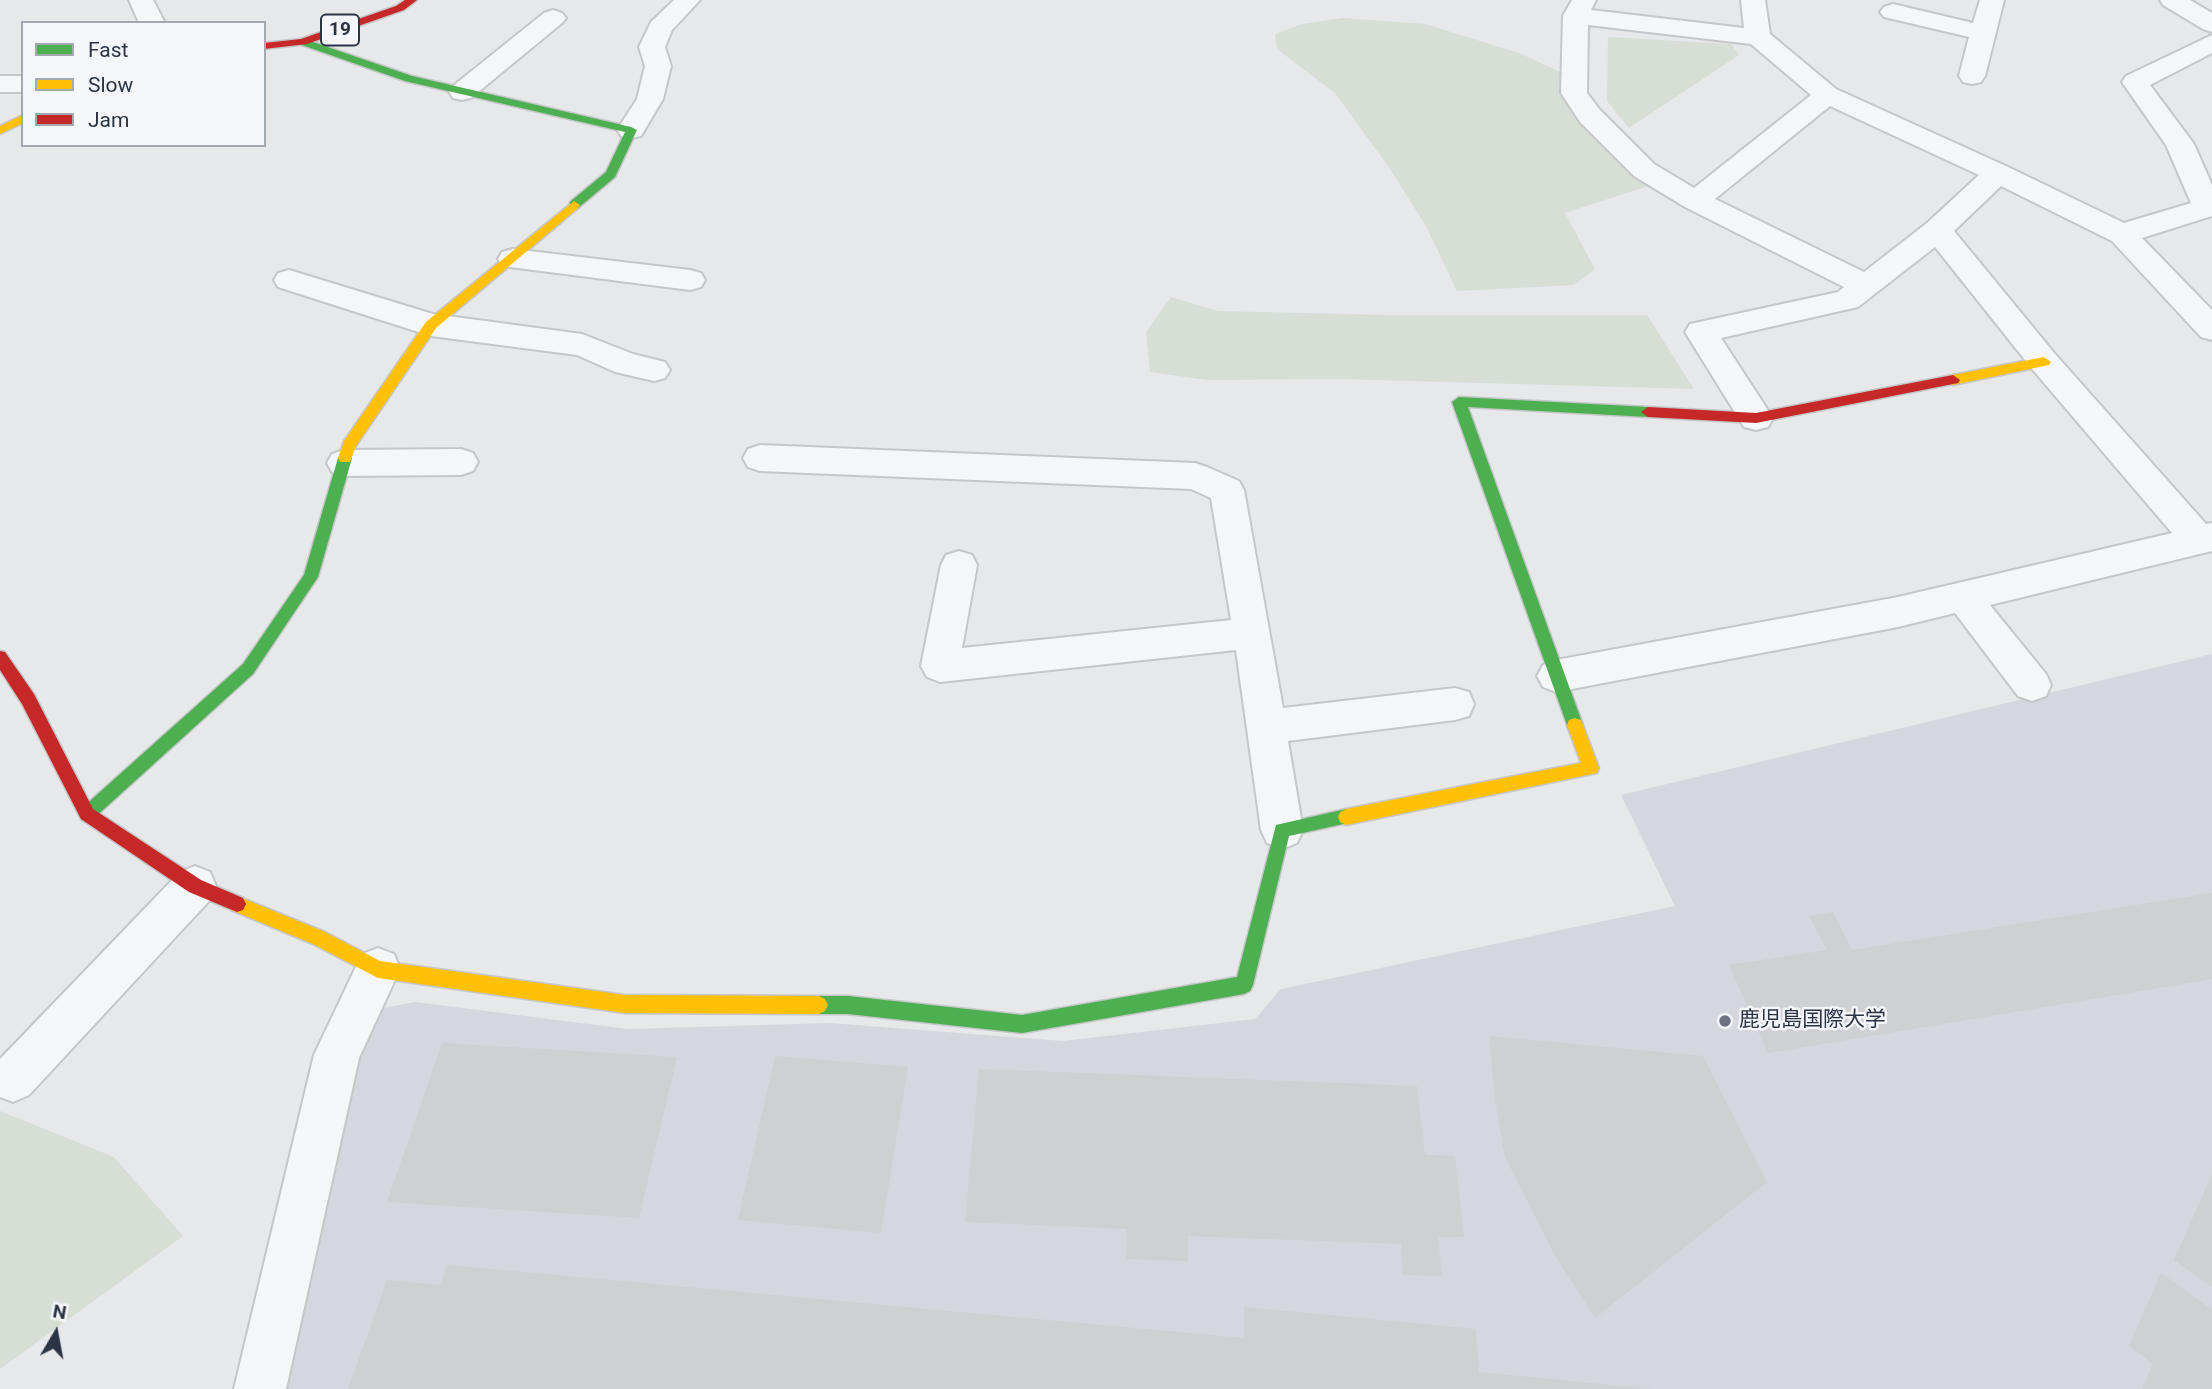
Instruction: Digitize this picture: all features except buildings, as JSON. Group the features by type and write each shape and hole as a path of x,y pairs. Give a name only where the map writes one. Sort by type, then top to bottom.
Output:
{"street":[{"path":"141,0 151,21"},
{"name":"19","path":"266,46 303,42 400,8 412,0"},
{"path":"88,814 248,670 311,577 349,445 431,325 513,259 611,174 631,130 650,99 658,66 652,47 660,27 688,0"},
{"path":"1753,0 1758,37"},
{"path":"1972,76 1992,0"},
{"path":"2172,0 2212,24"},
{"path":"1867,286 1695,201 1644,170 1590,116 1574,93 1580,8 1758,37 1827,95 1998,173 2122,234 2212,328"},
{"path":"1893,12 1983,33"},
{"path":"462,92 553,18"},
{"path":"303,42 409,79 631,130"},
{"path":"2122,234 2209,206 2180,144 2135,82 2212,43"},
{"path":"0,84 21,84"},
{"path":"1695,201 1827,95"},
{"path":"0,131 21,119"},
{"path":"1756,418 1701,332 1847,300 1937,230 1998,173"},
{"path":"1556,676 1898,612 2205,539 2044,362 1937,230"},
{"path":"513,259 690,280"},
{"path":"289,280 431,325 582,345 626,364 654,369"},
{"path":"1282,830 1591,768 1459,402 1756,418 2044,362"},
{"path":"0,657 29,699 88,814 195,886 319,938 377,970 625,1004 848,1004 1021,1024 1244,985 1282,830 1227,490 1195,476 760,458"},
{"path":"344,463 461,462"},
{"path":"959,565 940,666 1252,633"},
{"path":"1963,597 2032,685"},
{"path":"1267,727 1455,705"},
{"path":"13,1079 195,886"},
{"path":"260,1389 337,1055 377,970"}],"shaded area":[{"path":"1343,18 1425,24 1519,53 1567,75 1648,186 1565,213 1595,269 1574,285 1457,291 1426,226 1388,166 1335,93 1277,49 1275,34 1302,24"},
{"path":"1608,37 1731,44 1739,55 1629,128 1607,101"},
{"path":"1171,297 1218,311 1389,315 1647,315 1694,389 1338,379 1207,380 1150,372 1146,332"},
{"name":"鹿児島国際大学","path":"2212,654 2212,1389 286,1389 310,1247 354,1038 384,1008 415,1002 628,1029 830,1023 1063,1041 1255,1019 1281,989 1675,906 1621,795"},
{"path":"0,1111 114,1157 183,1236 0,1369"}],"traffic: fast":[{"path":"303,42 409,79 631,130 611,174 574,205"},
{"path":"1575,725 1459,402 1648,412"},
{"path":"87,814 248,669 311,577 345,458"},
{"path":"819,1005 848,1005 1022,1024 1244,985 1282,830 1346,817"}],"traffic: slow":[{"path":"0,131 21,119"},
{"path":"345,458 349,445 431,325 574,205"},
{"path":"1953,380 2044,362"},
{"path":"1346,817 1591,768 1575,725"},
{"path":"237,904 319,938 378,969 625,1004 819,1005"}],"traffic: jam":[{"path":"266,46 303,42 400,8 412,0"},
{"path":"1648,412 1756,418 1953,380"},
{"path":"0,657 28,699 87,814 195,886 237,904"}],"place":[{"name":"鹿児島国際大学","path":"1725,1021"}]}
